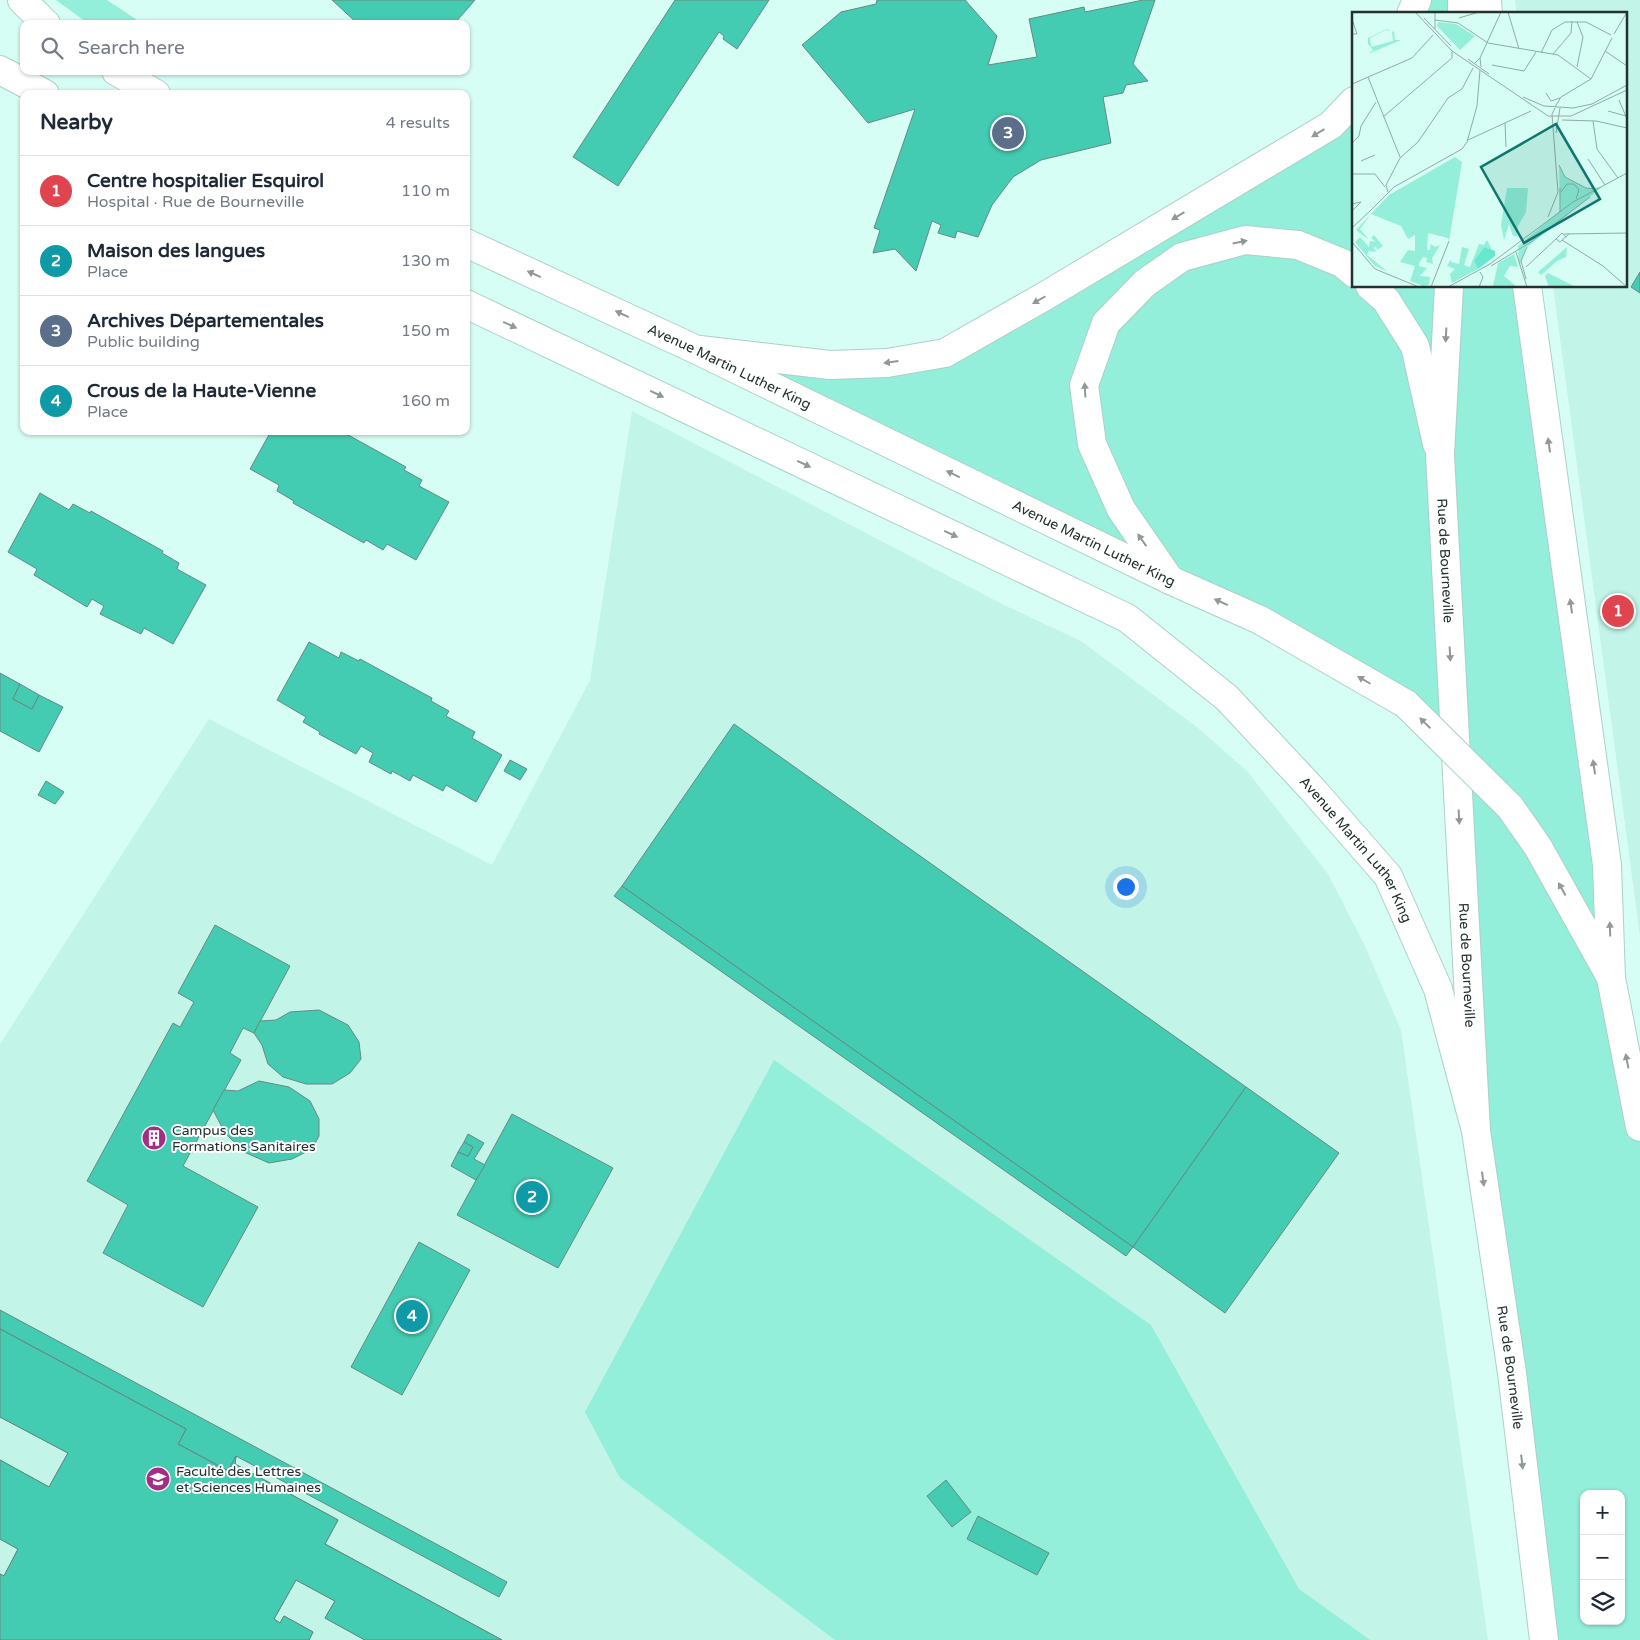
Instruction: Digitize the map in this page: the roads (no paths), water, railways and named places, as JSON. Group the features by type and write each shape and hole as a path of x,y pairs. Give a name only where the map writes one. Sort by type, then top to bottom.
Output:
{"main road":[{"path":"22,0 42,20"},
{"path":"1412,12 1417,0"},
{"path":"0,70 37,89"},
{"path":"123,75 149,90"},
{"path":"0,86 37,89"},
{"path":"698,350 830,365 887,363 945,353 1045,296 1330,125 1352,102"},
{"path":"1170,580 1121,509 1092,444 1084,385 1106,323 1145,282 1182,257 1245,240 1298,245 1342,263 1352,271"},
{"name":"Avenue Martin Luther King","path":"470,245 698,350 1170,580 1260,620 1406,704 1510,807 1538,846 1611,978"},
{"path":"1372,288 1386,300 1415,346 1440,455"},
{"name":"Rue de Bourneville","path":"1449,288 1440,455 1476,1131 1512,1373 1547,1632"},
{"path":"1527,288 1608,865 1611,978 1640,1126"},
{"name":"Avenue Martin Luther King","path":"470,306 1127,618 1227,698 1313,790 1388,876 1438,989 1476,1131"}],"place":[{"name":"Archives Départementales","path":"1008,133"},
{"name":"Centre hospitalier Esquirol","path":"1618,611"},
{"name":"Campus des Formations Sanitaires","path":"154,1138"},
{"name":"Maison des langues","path":"532,1197"},
{"name":"Crous de la Haute-Vienne","path":"412,1316"},
{"name":"Faculté des Lettres et Sciences Humaines","path":"158,1479"}]}
